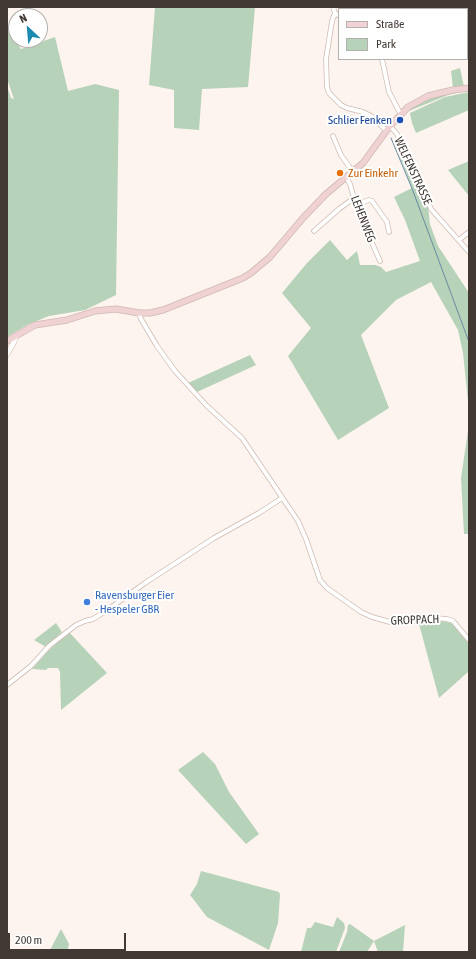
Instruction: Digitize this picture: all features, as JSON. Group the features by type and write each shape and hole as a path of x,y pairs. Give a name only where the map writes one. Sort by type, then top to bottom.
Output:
{"main road":[{"path":"7,341 35,325 67,320 100,310 116,309 150,313 163,310 243,278 270,257 303,218 326,194 365,160 389,128 408,107 428,96 469,88"}],"street":[{"path":"332,7 338,15"},
{"name":"WELFENSTRASSE","path":"335,13 332,21 326,59 327,87 329,93 340,105 371,116 397,134 431,209 444,226 469,252"},
{"path":"382,60 389,92 400,115"},
{"path":"333,136 341,155 353,172"},
{"name":"LEHENWEG","path":"346,177 380,261"},
{"path":"314,231 354,198"},
{"path":"358,204 369,200 372,201 387,222 389,232"},
{"path":"458,240 469,232"},
{"name":"GROPPACH","path":"140,313 141,319 156,346 175,371 207,406 242,438 298,522 306,539 320,580 327,588 355,608 372,617 390,622 415,621 434,618 447,619 453,622 469,640"},
{"path":"7,354 16,336"},
{"path":"7,685 31,666 49,646 76,625 93,619 106,611 145,583 208,542 282,498"}],"green space":[{"path":"155,7 255,7 248,87 202,89 199,130 174,128 174,90 149,85"},
{"path":"7,28 8,48 48,48 48,39 55,37 68,91 95,84 119,90 116,295 85,310 49,316 29,324 7,337 7,86 11,98 14,99 7,79"},
{"path":"460,68 464,87 453,88 451,71"},
{"path":"469,90 448,95 409,111 411,107 441,95"},
{"path":"469,92 469,110 416,133 410,113 445,97"},
{"path":"394,143 403,151 428,206 430,224 438,246 469,293 469,411 463,353 458,330 431,282 396,300 361,335 389,408 338,440 288,356 311,328 282,293 307,263 330,240 347,260 357,251 360,265 375,265 381,267 386,272 420,261 405,220 394,197 412,188"},
{"path":"469,161 469,196 448,170"},
{"path":"250,355 256,365 197,392 188,383"},
{"path":"469,424 469,534 464,534 461,478"},
{"path":"436,620 452,623 469,643 469,671 439,698 419,624"},
{"path":"56,623 62,632 46,647 34,640"},
{"path":"69,632 107,673 61,710 60,672 58,668 48,668 46,670 32,669 49,650"},
{"path":"203,752 215,764 229,792 259,834 246,844 178,770"},
{"path":"201,871 279,892 278,923 269,950 207,917 190,895 197,884"},
{"path":"337,917 344,923 345,928 336,952 301,952 307,928 311,928 315,922 333,927"},
{"path":"350,924 374,941 367,952 339,952 347,932 348,925"},
{"path":"405,925 403,952 378,952 374,941"},
{"path":"61,929 69,944 67,952 49,952"}],"waterway":[{"path":"391,138 413,191 469,342"}],"place":[{"name":"Schlier Fenken","path":"400,120"},
{"name":"Zur Einkehr","path":"340,173"},
{"name":"Ravensburger Eier - Hespeler GBR","path":"87,602"}]}
